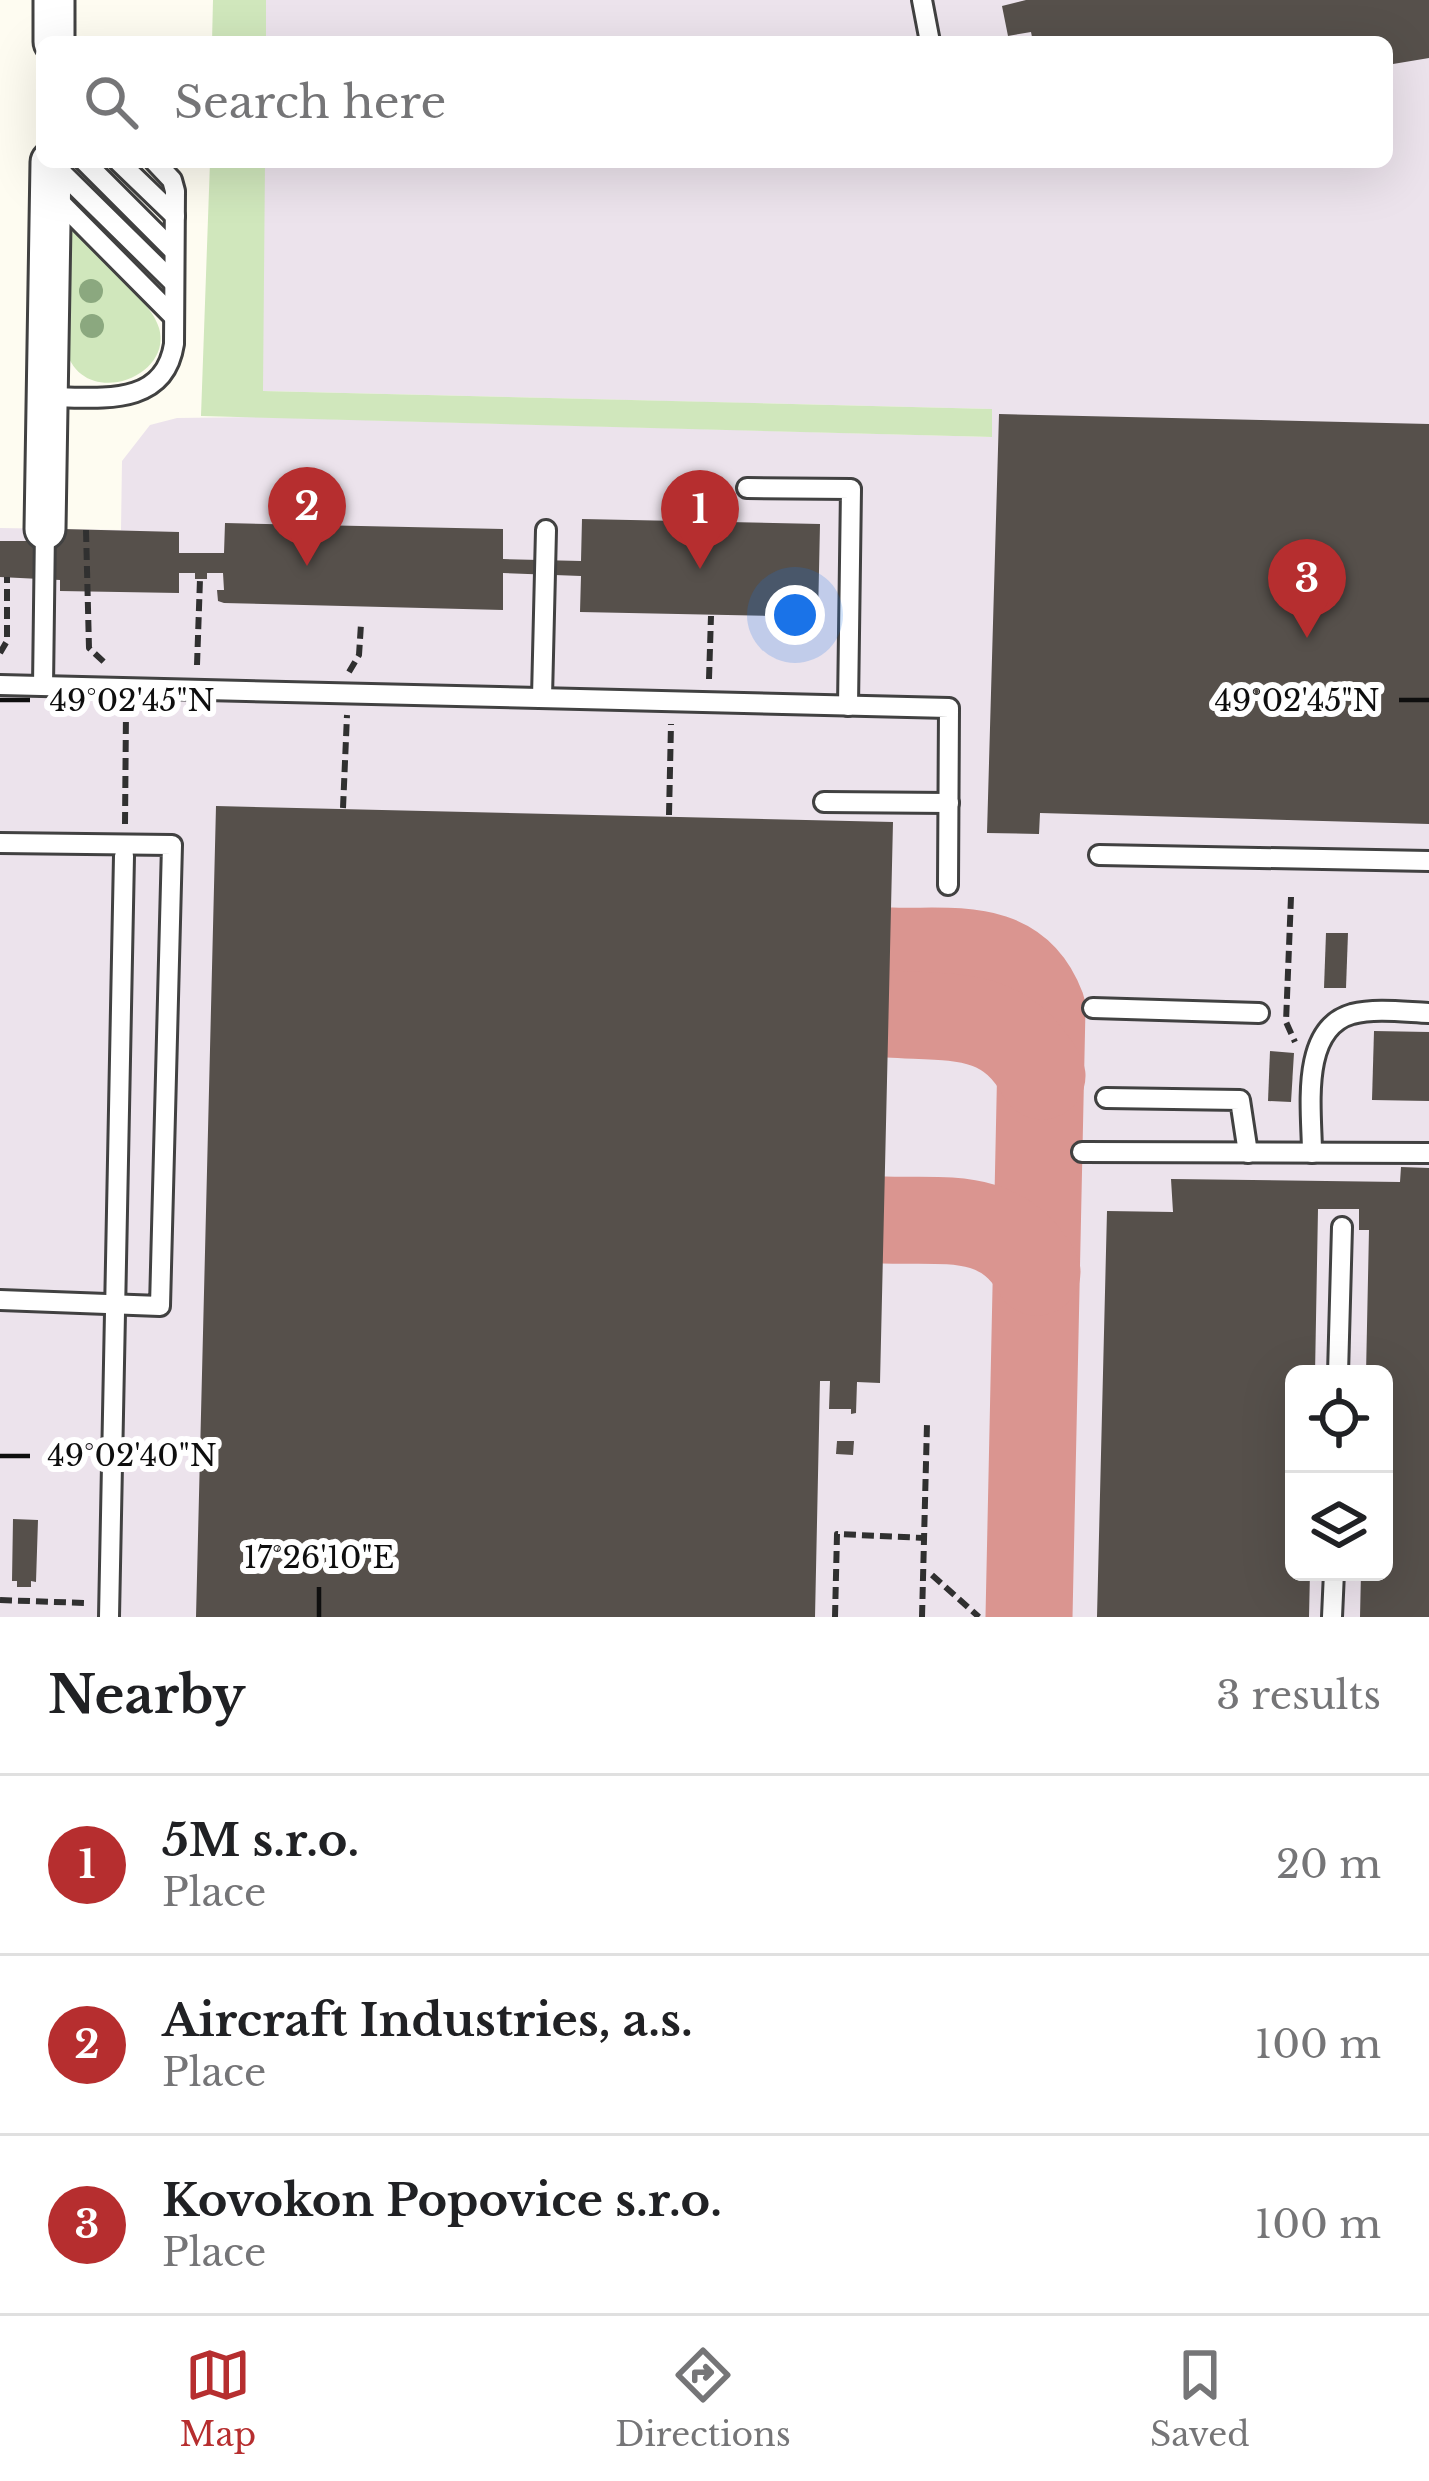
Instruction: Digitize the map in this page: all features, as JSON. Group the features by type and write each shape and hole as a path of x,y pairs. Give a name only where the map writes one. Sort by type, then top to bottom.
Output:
{"street":[{"path":"54,0 54,36"},
{"path":"45,529 51,172"}],"lane":[{"path":"922,0 929,36"},
{"path":"91,168 174,250"},
{"path":"125,168 175,216"},
{"path":"48,397 122,398 149,387 170,363 174,184 160,168"},
{"path":"51,172 174,283"},
{"path":"51,172 174,317"},
{"path":"746,488 851,490 848,706"},
{"path":"44,686 45,529"},
{"path":"542,697 546,530"},
{"path":"0,685 949,708 948,885"},
{"path":"824,802 949,803"},
{"path":"0,843 124,850 172,845 160,1306 0,1300"},
{"path":"110,1611 124,850"},
{"path":"1099,855 1429,862"},
{"path":"1094,1008 1259,1013"},
{"path":"1312,1153 1312,1070 1327,1032 1355,1013 1429,1013"},
{"path":"1106,1098 1240,1100 1248,1153"},
{"path":"1082,1151 1429,1153"},
{"path":"1338,1365 1342,1227"},
{"path":"1332,1617 1334,1581"}],"path":[{"path":"86,530 88,648 106,664 127,706 124,850"},
{"path":"0,653 7,641 3,594 7,577"},
{"path":"179,668 197,668 200,579"},
{"path":"669,815 671,722 710,684 711,616"},
{"path":"106,664 123,666"},
{"path":"331,672 370,673"},
{"path":"1291,898 1286,1022 1300,1052"},
{"path":"922,1617 927,1424"},
{"path":"836,1617 837,1534 924,1538"},
{"path":"932,1575 979,1617"},
{"path":"0,1600 110,1611"}],"shaded area":[{"path":"265,0 1429,0 1429,1617 0,1617 0,528 121,530 122,461 150,425 177,418 992,437 991,409 263,391 263,168 1393,168 1393,36 264,36"}],"green space":[{"path":"213,0 266,0 266,36 212,36"},
{"path":"210,168 265,168 263,391 992,409 992,437 201,416"},
{"path":"72,231 142,300 159,328 160,346 153,362 123,381 88,378 74,366 65,346 66,234"}],"building":[{"path":"1026,0 1429,0 1429,58 1393,64 1393,36 1032,36 1031,32 1008,36 1002,6"},
{"path":"999,414 1429,424 1429,824 1040,813 1039,834 987,833"},
{"path":"582,519 820,524 818,617 580,612 581,576 503,573 503,610 224,603 218,601 217,590 224,590 223,573 195,579 195,573 179,573 179,593 60,591 60,580 0,577 0,541 61,541 62,529 179,532 179,553 224,553 225,523 503,529 503,559 581,561"},
{"path":"216,806 893,822 880,1383 857,1382 856,1413 851,1414 851,1409 829,1409 830,1381 820,1381 815,1617 196,1617"},
{"path":"1326,933 1348,933 1346,988 1324,988"},
{"path":"1374,1031 1429,1032 1429,1101 1372,1100"},
{"path":"1270,1051 1294,1053 1291,1102 1268,1101"},
{"path":"1401,1167 1429,1168 1429,1617 1360,1617 1361,1581 1393,1581 1393,1365 1366,1365 1369,1230 1359,1230 1359,1209 1318,1209 1315,1365 1285,1365 1285,1581 1310,1581 1309,1617 1097,1617 1107,1211 1173,1212 1171,1179 1400,1182"},
{"path":"837,1441 854,1441 853,1455 836,1454"},
{"path":"13,1519 38,1520 36,1582 31,1581 31,1587 17,1587 17,1581 12,1581"}],"taxiway":[{"path":"891,951 959,952 999,960 1031,986 1042,1008 1029,1617"},
{"path":"889,1014 957,1018 995,1028 1028,1055 1042,1076"},
{"path":"884,1220 950,1221 990,1229 1023,1252 1037,1272"}],"place":[{"name":"Aircraft Industries, a.s.","path":"307,566"},
{"name":"5M s.r.o.","path":"700,569"},
{"name":"Kovokon Popovice s.r.o.","path":"1307,638"}]}
